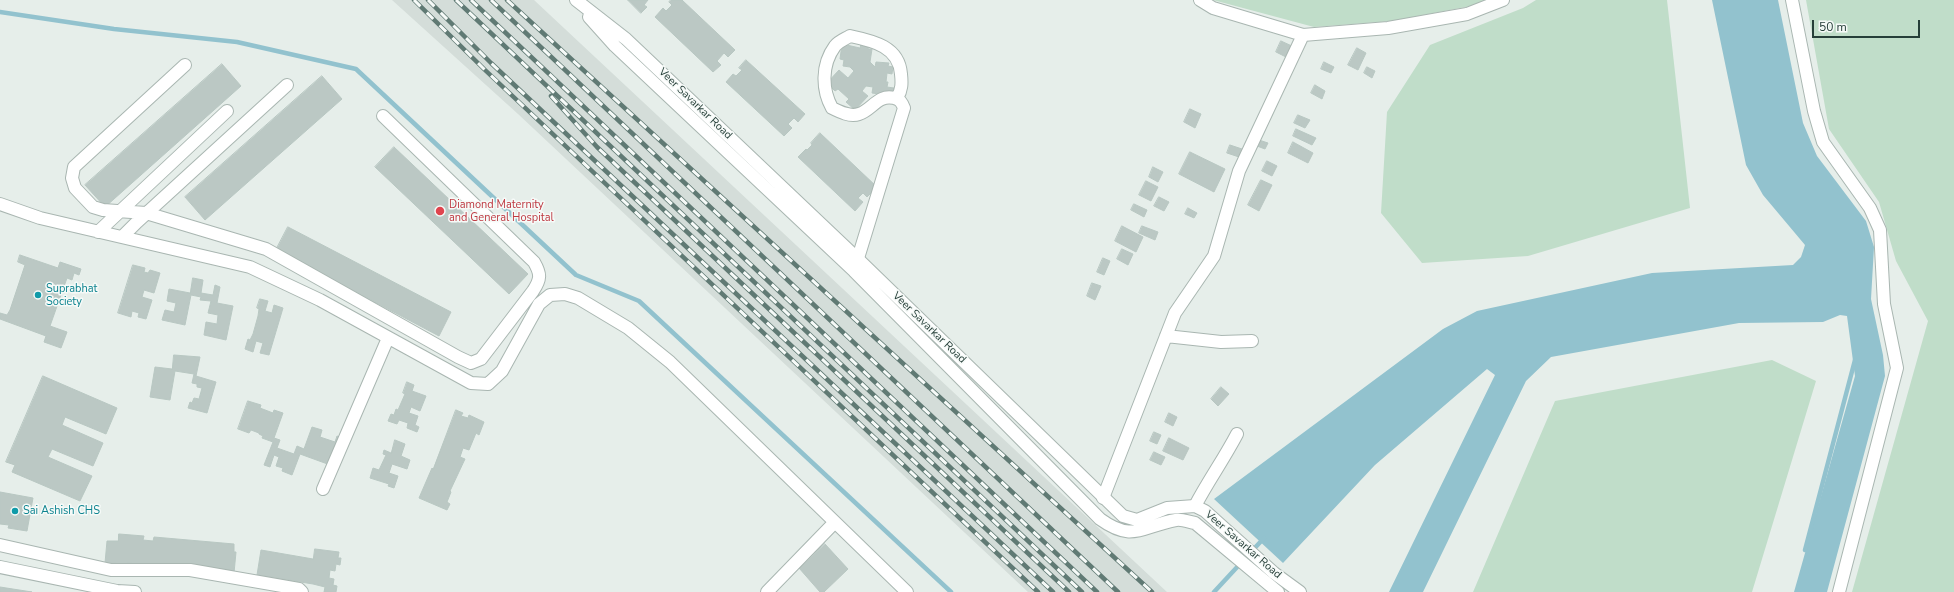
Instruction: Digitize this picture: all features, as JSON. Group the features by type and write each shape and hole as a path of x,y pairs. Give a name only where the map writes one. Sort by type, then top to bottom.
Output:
{"street":[{"name":"Veer Savarkar Road","path":"575,0 615,46 856,265 1123,516 1137,520 1167,508 1200,508 1274,574 1300,592"},
{"path":"1200,0 1213,8 1304,35 1388,28 1460,16 1503,0"},
{"path":"1792,0 1814,111 1823,142 1870,208 1880,230 1884,304 1897,368 1839,592"},
{"path":"1103,498 1175,313 1214,256 1239,171 1304,35"},
{"path":"856,265 904,108 902,103 897,98 882,98 860,114 846,114 832,108 824,89 824,76 834,47 850,36 885,47 893,53 900,63 901,91 897,98"},
{"path":"185,65 74,166 72,178 75,188 93,206 103,210 146,213 266,249 471,363 481,359 533,291 540,281 540,272 534,262 383,116"},
{"path":"122,237 146,213 287,85"},
{"path":"98,232 118,211 227,111"},
{"path":"0,204 40,218 250,267 320,300 471,383 488,384 502,371 539,304 550,295 565,294 578,298 628,328 670,362 907,592"},
{"name":"Veer Savarkar Road","path":"856,265 1100,519 1113,528 1129,533 1178,520 1195,523 1273,589"},
{"path":"1166,336 1221,342 1252,340"},
{"path":"324,489 388,338"},
{"path":"1200,508 1210,477 1226,454 1237,434"},
{"path":"768,592 835,522"},
{"path":"0,545 111,570 190,570 275,588 299,589 302,592"},
{"path":"0,567 108,590 135,592"},
{"path":"108,590 111,570"}],"shaded area":[{"path":"392,0 534,0 1167,592 1028,592 518,114"}],"green space":[{"path":"1213,0 1486,0 1476,5 1392,21 1314,27"},
{"path":"1536,0 1667,0 1690,208 1528,256 1422,263 1381,213 1387,112 1430,45 1523,8"},
{"path":"1806,0 1954,0 1954,592 1852,592 1928,321 1896,261 1879,202 1829,129"},
{"path":"1772,360 1816,381 1752,592 1473,592 1555,401"}],"water":[{"path":"1712,0 1778,0 1803,123 1817,156 1866,221 1874,247 1871,299 1883,355 1885,376 1827,592 1794,592 1855,376 1847,316 1840,315 1823,322 1739,323 1551,357 1526,381 1423,592 1389,592 1495,375 1487,369 1375,465 1283,563 1214,499 1443,329 1477,311 1652,273 1793,265 1801,257 1805,245 1763,195 1746,165"}],"building":[{"path":"628,0 648,0 644,5 647,7 641,13"},
{"path":"671,0 682,0 735,50 728,57 724,53 717,61 721,65 713,72 655,17 663,8 666,11 672,5 669,2"},
{"path":"1281,41 1294,47 1288,58 1276,52"},
{"path":"861,43 869,44 868,49 872,49 870,62 875,67 876,62 889,63 888,66 893,67 892,74 887,73 886,82 888,82 887,87 894,88 893,96 872,93 873,87 866,86 862,91 868,96 855,110 846,102 849,99 838,89 835,91 827,83 839,70 848,78 854,71 850,67 843,66 844,60 840,59 842,44 860,48"},
{"path":"1357,48 1366,53 1358,70 1348,65"},
{"path":"746,60 805,114 798,122 794,118 788,124 792,128 784,136 726,82 733,74 736,76 742,70 739,68"},
{"path":"1324,62 1334,67 1331,73 1321,69"},
{"path":"222,64 241,86 105,207 85,185"},
{"path":"1367,67 1375,71 1372,78 1364,73"},
{"path":"322,76 342,99 205,220 185,197"},
{"path":"1315,85 1325,91 1322,99 1311,93"},
{"path":"1190,109 1201,114 1195,128 1184,122"},
{"path":"1298,115 1310,120 1305,128 1294,123"},
{"path":"1296,129 1316,138 1312,145 1293,136"},
{"path":"820,133 877,187 867,197 863,193 858,198 863,202 855,211 798,157 812,145 811,143"},
{"path":"1259,140 1268,143 1265,149 1257,146"},
{"path":"1293,142 1313,153 1308,163 1288,153"},
{"path":"1230,145 1242,149 1239,157 1227,153"},
{"path":"394,147 528,274 509,294 375,167"},
{"path":"1190,152 1225,169 1214,192 1179,174"},
{"path":"1267,161 1277,166 1272,176 1262,171"},
{"path":"1153,167 1163,172 1158,182 1149,177"},
{"path":"1261,180 1272,185 1259,211 1248,205"},
{"path":"1146,181 1158,187 1151,201 1139,195"},
{"path":"1159,197 1169,202 1164,211 1154,206"},
{"path":"1134,204 1147,210 1144,217 1131,210"},
{"path":"1188,208 1197,213 1194,218 1185,214"},
{"path":"1122,226 1143,237 1136,252 1115,241"},
{"path":"1142,226 1158,232 1155,240 1139,233"},
{"path":"288,227 451,312 439,336 276,250"},
{"path":"1122,249 1133,254 1128,265 1117,259"},
{"name":"Suprabhat Society","path":"20,255 58,268 60,262 81,269 79,275 74,273 72,280 67,278 50,326 67,332 61,348 44,342 46,336 0,319 0,313 7,315 10,310 25,265 18,262"},
{"path":"1103,258 1110,261 1104,275 1097,272"},
{"path":"133,265 145,268 144,272 148,273 150,270 160,273 154,293 144,290 142,297 152,300 146,319 138,317 139,313 132,311 131,317 118,313"},
{"path":"193,278 203,280 201,293 213,295 215,285 220,287 217,303 233,306 226,340 204,335 206,322 217,324 218,315 208,313 211,301 200,300 201,297 191,295 185,325 162,320 165,310 174,312 176,303 167,301 169,289 190,293"},
{"path":"1092,283 1101,286 1095,300 1087,296"},
{"path":"260,299 268,301 265,311 272,313 274,305 283,308 269,355 260,353 263,343 256,341 253,352 245,349 248,339 250,340 253,334 258,316 259,309 257,308"},
{"path":"174,355 200,357 196,376 216,382 207,413 188,408 190,402 192,403 194,398 199,399 202,388 197,387 197,384 192,383 194,374 175,371 170,400 150,397 155,367 172,369"},
{"path":"43,376 117,408 106,434 65,417 62,425 103,443 93,466 52,449 48,457 92,476 80,501 12,472 15,465 6,462"},
{"path":"407,382 414,385 412,391 426,396 420,411 411,407 409,413 418,416 415,425 419,427 417,432 407,428 408,423 399,420 397,424 388,421 391,414 394,415 396,409 398,410 405,394 403,393"},
{"path":"1221,387 1229,394 1218,406 1211,399"},
{"path":"248,401 261,405 260,408 273,413 274,410 283,413 274,438 280,440 277,448 294,454 297,446 304,449 312,427 322,430 320,437 335,442 337,436 343,438 333,466 300,454 292,475 282,471 283,468 276,466 279,457 274,455 270,467 264,465 273,442 262,438 263,436 259,433 251,430 249,433 238,429"},
{"path":"456,410 463,413 461,416 468,418 469,415 484,422 479,435 476,433 469,450 463,448 460,457 465,459 450,491 451,492 447,502 450,504 447,510 419,498 432,468 433,469"},
{"path":"1169,413 1177,417 1173,426 1165,422"},
{"path":"1154,432 1161,435 1157,444 1150,441"},
{"path":"1169,438 1189,448 1183,460 1163,451"},
{"path":"395,440 405,444 401,456 410,460 407,469 392,464 389,473 398,476 394,488 388,486 389,484 370,478 373,468 379,470 386,455 383,454 384,450 391,453"},
{"path":"1154,452 1165,457 1161,465 1150,460"},
{"name":"Sai Ashish CHS","path":"0,492 33,498 27,531 8,528 9,525 0,524"},
{"path":"119,534 144,536 143,540 153,541 154,537 234,544 234,552 236,552 234,573 127,563 105,563 107,541 118,541"},
{"path":"825,544 848,569 824,592 820,592 799,568"},
{"path":"315,549 339,552 338,558 341,558 340,565 336,564 335,571 330,570 329,578 334,579 333,585 337,586 336,592 324,592 325,587 313,584 257,575 261,550 313,559"},
{"path":"0,587 32,592 0,592"}],"waterway":[{"path":"0,12 114,29 237,42 356,69 576,275 639,301 951,592"},
{"path":"1805,550 1855,360"},
{"path":"1214,592 1264,538"}],"railway":[{"path":"414,0 485,70 1038,592"},
{"path":"428,0 491,63 1053,592"},
{"path":"456,0 1082,592"},
{"path":"471,0 1097,592"},
{"path":"491,0 1118,592"},
{"path":"507,0 1152,592"},
{"path":"551,96 597,147 1069,592"}],"place":[{"name":"Diamond Maternity and General Hospital","path":"440,211"},
{"name":"Suprabhat Society","path":"38,295"},
{"name":"Sai Ashish CHS","path":"15,511"}]}
